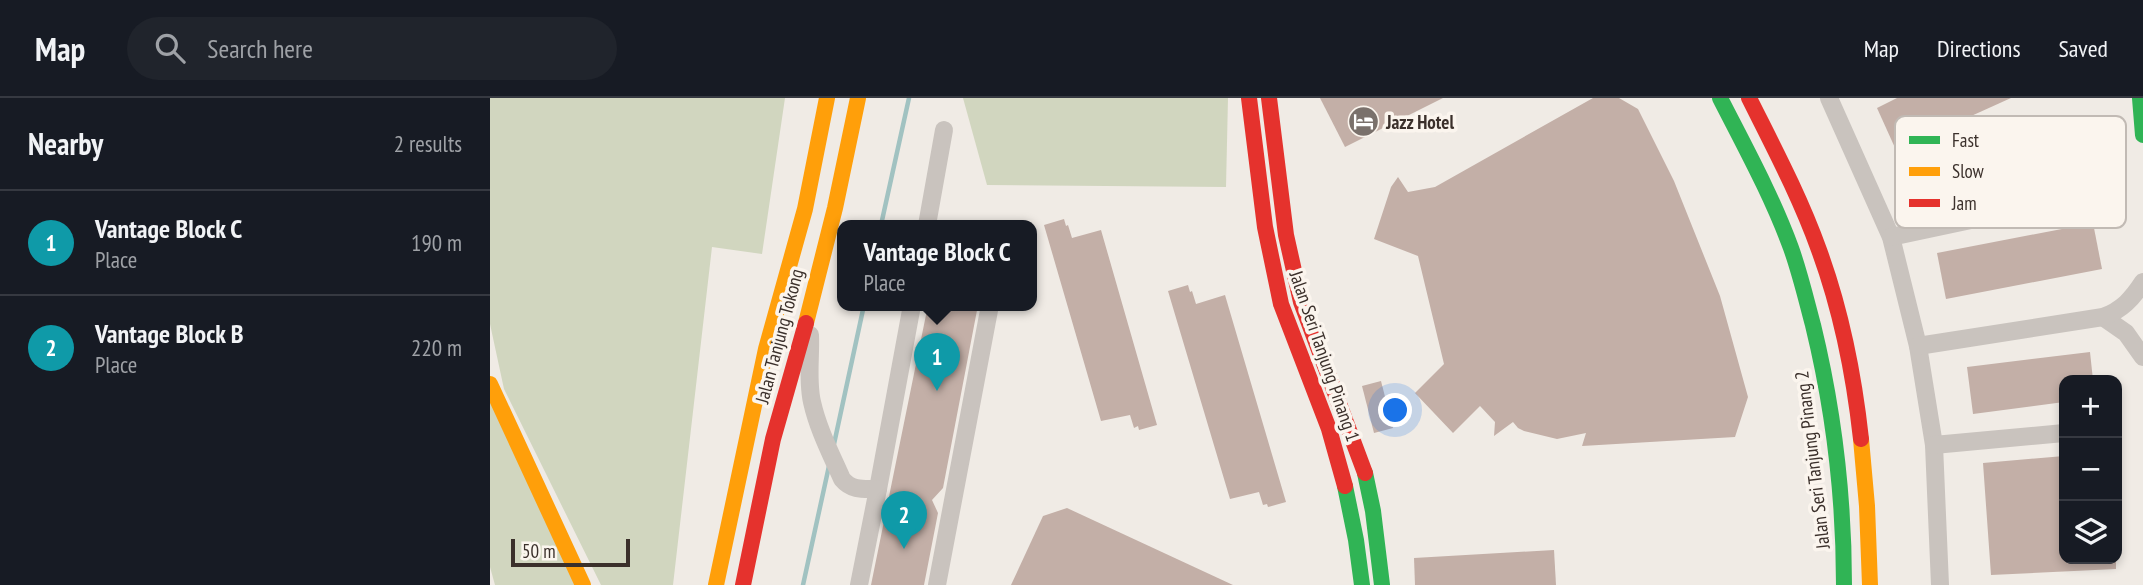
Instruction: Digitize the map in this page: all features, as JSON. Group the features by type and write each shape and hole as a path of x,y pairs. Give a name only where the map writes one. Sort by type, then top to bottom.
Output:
{"street":[{"name":"Jalan Tanjung Tokong","path":"716,585 766,349 804,209 827,98"},
{"name":"Jalan Tanjung Tokong","path":"743,585 773,439 835,208 858,98"},
{"name":"Jalan Seri Tanjung Pinang 1","path":"1249,98 1272,264 1282,305 1299,356 1322,410 1346,486 1362,585"},
{"name":"Jalan Seri Tanjung Pinang 1","path":"1269,98 1286,235 1301,302 1367,480 1382,585"},
{"name":"Jalan Seri Tanjung Pinang 2","path":"1720,98 1790,245 1814,328 1833,434 1844,529 1844,585"},
{"path":"1749,98 1807,218 1827,272 1842,325 1861,431 1867,491 1870,585"},
{"path":"2140,98 2143,135"},
{"path":"1833,99 1891,237 1918,346 1934,445 1940,585"},
{"path":"928,220 944,130"},
{"path":"1891,237 1933,228"},
{"path":"1918,346 2103,317 2126,305 2143,282"},
{"path":"810,307 811,400 817,423 842,479 848,486 856,489 878,489"},
{"path":"859,585 911,311"},
{"path":"937,585 989,311"},
{"path":"2103,317 2126,333 2143,357"},
{"path":"490,384 583,585"},
{"path":"1322,410 1340,403"},
{"path":"1934,445 2059,433"}],"green space":[{"path":"490,98 785,98 762,254 712,247 673,585 601,585 504,389 490,324"},
{"path":"963,98 1228,98 1226,187 987,185"},
{"path":"490,395 575,585 495,585 490,567"}],"building":[{"name":"Jazz Hotel","path":"1320,98 1443,98 1345,147"},
{"path":"1593,98 1619,98 1638,109 1674,181 1720,296 1748,397 1735,437 1582,446 1586,433 1557,439 1524,431 1513,422 1494,436 1495,422 1480,406 1453,433 1415,393 1444,364 1418,256 1374,239 1391,187 1398,177 1408,192 1435,187"},
{"path":"1897,98 2011,98 1971,116 1895,116 1895,148 1877,108"},
{"path":"1064,219 1072,238 1101,230 1157,425 1139,430 1138,426 1134,428 1130,415 1101,421 1044,225"},
{"path":"2067,228 2094,228 2102,269 1946,299 1937,253"},
{"path":"1188,285 1196,304 1225,295 1286,502 1268,507 1267,504 1263,505 1259,492 1230,499 1168,291"},
{"path":"927,311 977,311 943,488 932,500 938,513 924,585 871,585"},
{"path":"2090,352 2092,375 2059,375 2059,403 1973,414 1967,367"},
{"path":"1381,381 1393,428 1374,433 1362,386"},
{"path":"2059,456 2059,564 2116,564 2116,569 1991,575 1983,463"},
{"path":"1067,508 1233,585 1011,585 1043,516"},
{"path":"1554,550 1556,585 1415,585 1414,558"}],"waterway":[{"path":"882,220 909,98"},
{"path":"834,444 863,311"},
{"path":"803,585 829,466"}],"traffic: fast":[{"path":"1720,98 1784,229 1813,325 1827,390 1836,454 1844,585"},
{"path":"2140,98 2143,135"},
{"path":"1365,473 1373,511 1382,585"},
{"path":"1345,486 1362,585"}],"traffic: slow":[{"path":"716,585 766,349 805,209 827,98"},
{"path":"806,323 835,208 858,98"},
{"path":"490,384 583,585"},
{"path":"1861,439 1870,585"}],"traffic: jam":[{"path":"1249,98 1265,227 1281,304 1329,429 1345,486"},
{"path":"1269,98 1286,235 1301,302 1365,473"},
{"path":"1749,98 1812,230 1827,273 1846,343 1861,439"},
{"path":"743,585 773,439 806,323"}],"place":[{"name":"Jazz Hotel","path":"1363,122"},
{"name":"Vantage Block C","path":"937,391"},
{"name":"Vantage Block B","path":"904,549"}]}
